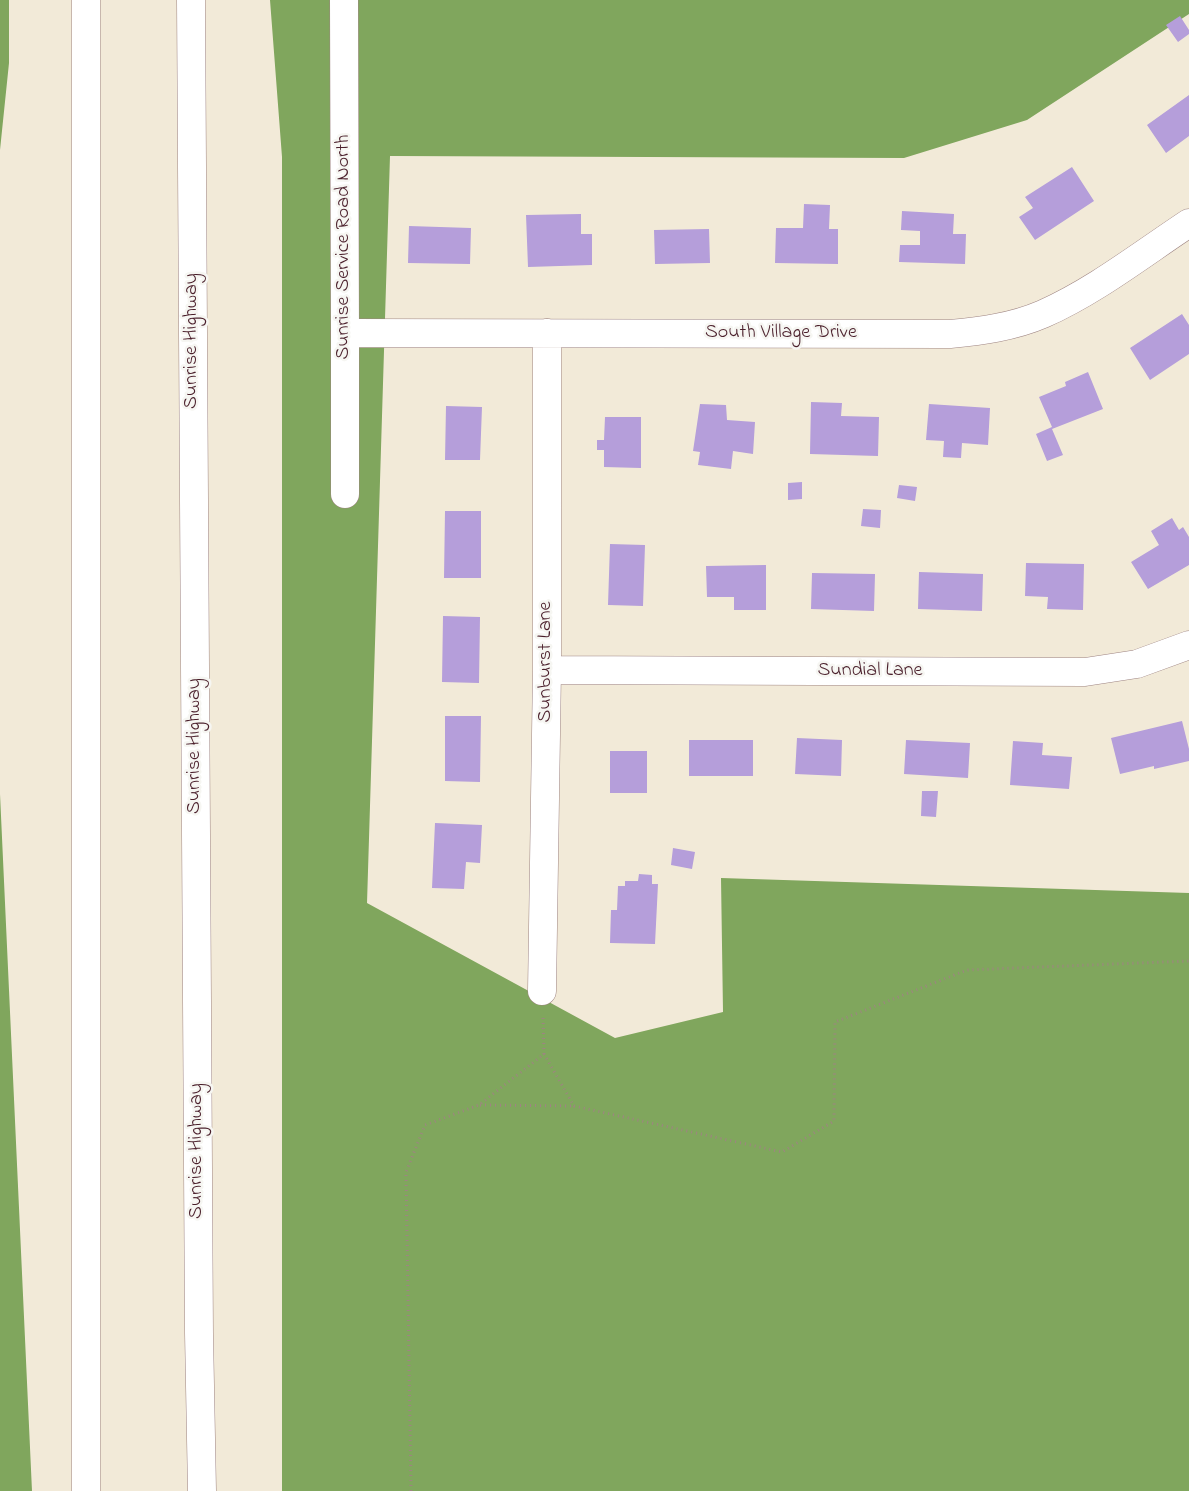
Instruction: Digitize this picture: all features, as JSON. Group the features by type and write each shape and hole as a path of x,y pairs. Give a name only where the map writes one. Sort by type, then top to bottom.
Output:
{"main road":[{"path":"69,0 86,149"},
{"path":"86,0 86,1491"},
{"name":"Sunrise Service Road North","path":"344,0 346,494"},
{"name":"Sunrise Highway","path":"192,9 199,1333 202,1491"},
{"name":"South Village Drive","path":"345,332 950,334 983,331 1042,315 1068,302 1189,223"},
{"name":"Sunburst Lane","path":"542,991 547,670 547,333"},
{"name":"Sundial Lane","path":"547,670 1077,672 1110,670 1137,664 1189,644"}],"path":[{"path":"480,1105 574,1106 782,1152 834,1122 836,1022 967,970 1189,961"},
{"path":"542,991 544,1054 574,1106"},
{"path":"410,1491 406,1172 425,1125 480,1105 544,1054"}],"green space":[{"path":"0,0 9,0 9,63 0,150"},
{"path":"270,0 1189,0 1189,14 1027,120 904,158 390,156 367,903 615,1038 723,1012 721,878 1189,893 1189,1491 282,1491 282,157"},
{"path":"0,794 32,1491 0,1491"}],"building":[{"path":"1180,16 1189,30 1189,34 1178,42 1166,25"},
{"path":"1189,95 1189,136 1166,153 1147,125"},
{"path":"1072,167 1094,201 1035,240 1019,217 1033,208 1025,197"},
{"path":"804,204 830,205 829,229 838,229 838,264 775,263 776,228 803,228"},
{"path":"902,211 954,214 953,234 966,234 965,264 899,262 900,245 920,245 920,231 901,230"},
{"path":"581,214 581,234 592,234 592,265 528,267 526,215"},
{"path":"409,226 471,228 470,264 408,263"},
{"path":"709,229 710,263 655,264 654,230"},
{"path":"1182,314 1189,325 1189,354 1150,380 1130,348"},
{"path":"1088,372 1103,409 1052,429 1063,455 1047,461 1036,434 1052,427 1039,397 1066,386 1065,382"},
{"path":"811,402 842,403 841,416 879,417 878,456 810,454"},
{"path":"700,404 726,405 727,420 755,422 753,454 733,451 731,469 698,465 700,452 693,451"},
{"path":"929,404 990,408 988,445 962,443 961,458 943,457 944,441 926,440"},
{"path":"446,406 482,407 480,460 445,460"},
{"path":"605,417 641,417 641,468 604,467 604,450 597,450 597,440 604,440"},
{"path":"802,482 802,499 788,500 788,483"},
{"path":"899,485 917,487 915,501 897,498"},
{"path":"863,509 881,510 880,528 861,526"},
{"path":"445,511 481,511 481,578 444,578"},
{"path":"1172,518 1179,530 1183,527 1189,537 1189,565 1148,589 1131,562 1159,545 1151,531"},
{"path":"610,544 645,545 643,606 608,605"},
{"path":"1026,563 1084,564 1083,610 1047,609 1048,597 1025,596"},
{"path":"766,565 766,610 734,610 734,597 707,597 706,566"},
{"path":"919,572 983,574 982,611 918,609"},
{"path":"812,573 875,574 874,611 811,609"},
{"path":"443,616 480,617 479,683 442,682"},
{"path":"445,716 481,716 480,782 445,781"},
{"path":"1182,721 1189,749 1189,761 1154,769 1154,766 1120,774 1111,738"},
{"path":"797,738 842,740 841,776 795,774"},
{"path":"689,740 753,740 753,776 689,776"},
{"path":"906,740 970,743 968,778 904,774"},
{"path":"1013,741 1043,743 1042,755 1072,757 1069,789 1010,785"},
{"path":"610,751 647,751 647,793 610,793"},
{"path":"922,791 938,791 936,817 921,816"},
{"path":"435,823 482,825 480,863 466,862 464,889 432,888"},
{"path":"673,848 695,852 692,869 671,865"},
{"path":"639,874 652,875 652,884 658,884 655,944 610,943 611,910 617,910 618,886 625,886 625,881 638,881"}]}
